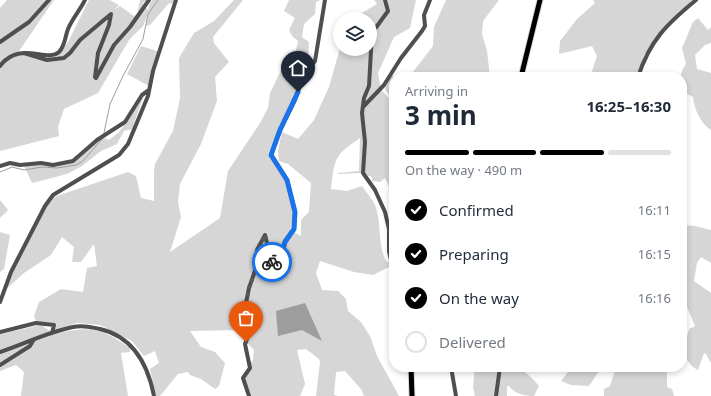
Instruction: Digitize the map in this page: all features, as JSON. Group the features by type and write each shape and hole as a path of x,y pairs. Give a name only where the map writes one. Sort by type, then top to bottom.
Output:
{"main road":[{"path":"522,72 540,0"},
{"path":"411,372 412,396"}],"street":[{"path":"0,42 29,22 49,0"},
{"path":"0,66 10,56 24,53 51,55 57,53 62,48 68,28 85,0"},
{"path":"24,53 48,60 64,58 80,40 111,14 110,25 98,53 96,78 114,45 130,27 149,0"},
{"path":"0,302 11,272 45,206 53,195 118,155 128,144 146,102 176,0"},
{"path":"250,396 243,378 250,368 245,344 250,331 245,322 244,315 249,288 256,268 257,250 265,235 275,276 285,242 294,229 296,219 291,189 271,155 280,130 295,100 303,76 315,61 326,0"},
{"path":"385,0 388,11 372,33 369,86 363,107 365,142 364,175 375,190 386,212 389,229 389,251"},
{"path":"392,72 401,58 422,32 425,26 424,15 430,0"},
{"path":"640,72 646,54 659,34 696,0"},
{"path":"363,107 384,85 389,77"},
{"path":"0,166 10,163 20,165 41,163 53,165 72,161 97,140 125,122 142,95 149,90"},
{"path":"0,332 42,323 54,325 52,333"},
{"path":"0,352 52,333 80,326 103,330 116,335 128,343 140,355 148,369 154,396"},
{"path":"0,365 30,346 34,339"},
{"path":"452,372 456,396"},
{"path":"496,396 499,372"}],"shaded area":[{"path":"7,0 54,0 17,54 56,58 68,42 89,0 110,0 119,5 114,10 120,6 134,16 137,14 140,0 148,0 143,3 149,11 143,26 129,40 98,93 64,109 58,127 59,136 0,151 0,8"},
{"path":"152,0 176,0 175,4 169,3 150,25 146,26 149,5"},
{"path":"234,0 243,0 213,37 214,43 229,62 215,77 217,101 201,144 180,184 178,202 181,217 170,252 220,218 228,171 260,123 268,108 270,93 281,70 310,66 268,154 286,179 295,214 290,230 301,236 301,220 309,212 311,183 288,164 279,161 278,150 282,132 298,139 314,120 329,87 338,56 377,56 377,12 363,12 377,4 374,0 416,0 410,28 394,37 378,73 381,90 389,98 389,187 385,178 380,182 372,181 372,177 361,173 338,174 359,171 360,138 345,149 337,158 331,189 347,191 362,186 371,198 377,212 381,247 386,261 389,262 389,267 373,275 354,272 320,261 316,273 322,290 338,291 346,299 348,311 361,322 370,336 377,356 399,396 364,396 361,389 345,371 336,372 334,395 338,396 316,396 320,362 319,359 306,349 297,350 305,384 300,396 249,396 243,378 249,371 248,365 253,360 254,350 246,342 250,331 246,311 246,325 239,330 190,331 201,347 215,352 225,363 219,386 215,389 201,379 190,375 188,372 178,374 160,396 156,396 150,369 159,363 155,351 144,356 132,341 100,325 77,323 53,331 54,326 37,323 34,316 39,302 61,289 83,292 87,268 97,266 94,244 81,262 72,262 74,247 62,237 51,255 24,273 3,292 29,233 51,198 128,172 136,176 141,198 154,201 155,164 173,131 180,98 179,58 194,33 214,21"},
{"path":"289,0 320,0 316,2 315,14 304,24 302,37 309,42 308,62 293,64 298,41 292,36 289,30 295,18 284,11"},
{"path":"446,0 499,0 483,21 482,34 487,51 489,72 413,72 433,46 434,27"},
{"path":"593,0 692,0 644,55 639,72 592,72 597,56 592,46 559,54 560,41 577,19 595,3"},
{"path":"698,18 708,30 711,27 711,43 705,45 695,55 697,69 711,73 711,130 704,124 699,116 693,97 687,94 687,72 682,72 686,64 682,48 693,22"},
{"path":"141,46 160,52 149,86 127,74"},
{"path":"389,80 389,95 385,89"},
{"path":"144,95 132,129 124,131 117,144 101,151 82,166 67,174 32,183 24,166 70,164 74,162 99,140 104,138 109,140 119,132"},
{"path":"0,200 8,210 0,218"},
{"path":"687,225 711,230 711,263 701,257 697,263 694,281 711,293 711,363 704,353 698,370 687,359 687,337 689,329 695,326 687,307"},
{"path":"0,232 10,235 4,269 0,272"},
{"path":"305,303 322,341 302,330 278,336 276,311"},
{"path":"41,325 55,334 86,329 102,332 130,348 130,352 121,353 128,396 21,396 24,372 16,365 0,371 0,334"},
{"path":"474,372 525,372 539,386 534,396 520,394 507,386 507,396 475,396 473,387"},
{"path":"568,372 599,372 589,386 571,385 561,381"},
{"path":"614,372 667,372 667,387 672,389 674,396 604,396 604,389 610,386"}],"waterway":[{"path":"104,133 110,104 143,39 148,14 158,0"},
{"path":"0,172 12,167 24,170 42,167 57,168 76,165 83,161 102,139"}],"way so far":[{"path":"246,342 250,329 245,322 245,308 250,283 255,273 257,250 265,235 272,262"}],"route":[{"path":"272,262 275,276 285,242 294,229 296,219 291,189 287,180 272,160 271,155 280,130 298,92"}]}
